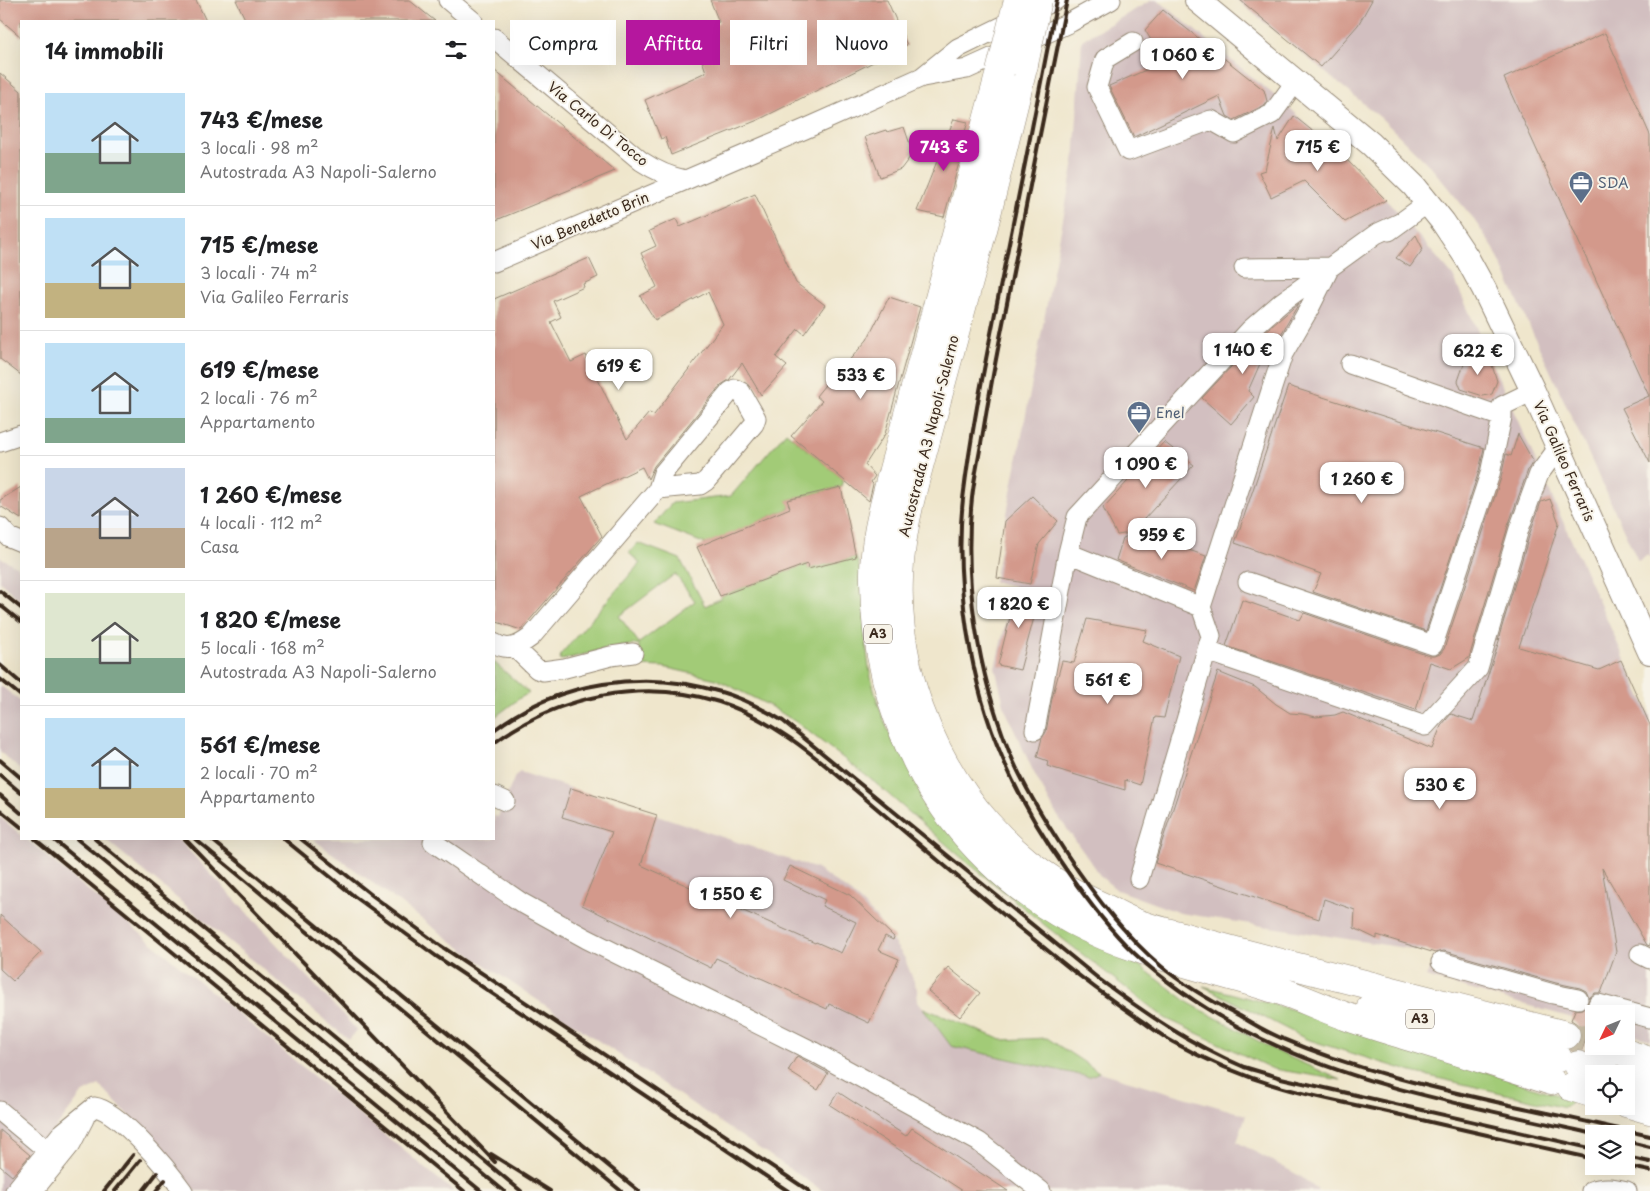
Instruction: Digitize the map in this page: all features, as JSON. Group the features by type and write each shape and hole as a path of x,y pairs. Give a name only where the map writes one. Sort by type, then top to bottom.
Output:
{"highway":[{"name":"Autostrada A3 Napoli-Salerno","path":"1018,0 1012,68 984,226 904,524 899,580 899,610 907,667 916,698 936,748 967,798 1002,839 1024,859 1072,892 1138,923 1208,944 1286,964 1578,1061"},
{"name":"Autostrada A3 Napoli-Salerno","path":"1038,0 1012,68 880,523 874,571 876,621 885,679 894,709 916,761 964,835 989,860 1032,896 1067,918 1114,940 1279,990 1345,1016 1578,1061"},
{"name":"A3","path":"1578,1061 1650,1061"},
{"path":"1635,1083 1650,1089"},
{"path":"1635,1106 1650,1110"}],"main road":[{"name":"Via Galileo Ferraris","path":"1197,0 1371,144 1429,202 1467,258 1484,289 1533,391 1650,652"}],"street":[{"path":"448,0 473,20"},
{"path":"922,77 958,48 1056,0"},
{"path":"922,77 967,69 1070,22 1110,0"},
{"name":"Via Carlo Di Tocco","path":"495,39 641,161 663,174 686,180"},
{"path":"1133,42 1105,59 1097,87 1128,151 1211,120 1234,133 1272,114 1296,81"},
{"name":"Via Benedetto Brin","path":"495,262 922,77"},
{"path":"1035,730 1068,553 1077,517 1250,330 1282,302 1376,234 1400,223 1429,202"},
{"path":"1244,268 1330,267"},
{"path":"1138,879 1211,636 1201,607 1283,354 1330,267"},
{"path":"1350,364 1502,417"},
{"path":"495,643 506,648 514,648 531,637 658,489 663,472 730,392 735,389 741,392 756,418 754,424 706,481 700,485 658,489"},
{"path":"1248,582 1433,645 1490,474 1502,417 1502,406 1533,391"},
{"path":"0,442 20,435"},
{"path":"1207,651 1425,726 1478,668 1519,529 1539,474 1558,448"},
{"path":"0,527 15,528 20,532"},
{"path":"0,527 9,537 20,542"},
{"path":"1068,553 1201,607"},
{"path":"514,648 537,669 543,672 605,657 633,653"},
{"path":"434,840 434,842 522,903 587,939 814,1052 979,1142 1041,1191"},
{"path":"1441,962 1553,994 1578,999"},
{"path":"1598,1004 1650,1018"},
{"path":"15,1191 61,1134 94,1107 100,1108 116,1118 164,1165 183,1191"},
{"path":"0,1111 48,1150"},
{"path":"33,1191 72,1144 87,1114"},
{"path":"0,1184 9,1191"},
{"path":"1592,1191 1610,1187 1627,1191"}],"shaded area":[{"path":"1152,0 1158,0 1290,108 1396,210 1453,276 1650,716 1650,1040 1635,1036 1635,1005 1585,1005 1585,1021 1426,977 1437,953 1180,913 1117,890 1101,877 1055,812 1033,771 1005,709 995,667 1015,586 994,582 1074,162 1082,40"},
{"path":"1237,0 1650,0 1650,558 1648,555 1638,561 1494,249 1472,217 1431,167 1381,118"},
{"path":"0,557 20,568 20,600 0,582"},
{"path":"0,685 20,701 20,769 0,752"},
{"path":"520,772 657,815 817,869 851,893 875,916 904,957 917,989 918,1001 951,1046 1089,1077 1099,1072 1246,1115 1237,1142 1300,1176 1319,1191 823,1191 476,959 314,840 495,840 495,816 498,817 515,776"},
{"path":"0,817 20,834 20,840 27,840 453,1191 192,1191 169,1157 99,1085 82,1094 5,1191 0,1191"},
{"path":"106,840 179,840 357,1030 349,1040"}],"green space":[{"path":"786,432 843,479 841,487 788,500 790,508 706,544 654,524 672,503 731,496"},
{"path":"638,543 680,559 705,606 721,598 721,596 807,564 808,569 856,557 864,587 865,636 868,664 873,688 894,744 1127,956 1189,1003 1280,1053 1341,1080 1273,1069 1165,1018 1047,927 962,858 873,781 796,722 770,706 716,679 663,667 639,666 639,644 560,659 561,654 640,563 629,553","holes":["675,574 695,601 639,643 619,616"]},
{"path":"495,663 529,693 495,717"},
{"path":"1203,986 1294,1010 1573,1100 1565,1108 1412,1072 1306,1039"},
{"path":"923,1008 1002,1040 1047,1038 1099,1072 1089,1077 951,1046"}],"building":[{"path":"0,0 196,0 206,20 20,20 20,36 0,19"},
{"path":"236,0 409,0 434,20 246,20"},
{"path":"710,0 887,0 896,20 817,20 817,65 867,65 758,120 671,155 665,137 661,139 645,100 706,72 704,65 720,65 720,20 718,20"},
{"path":"1240,0 1372,0 1358,25 1321,67"},
{"path":"1163,10 1264,90 1267,101 1265,105 1234,120 1227,116 1219,96 1134,137 1109,86 1155,66 1149,54 1157,50 1145,30"},
{"path":"1605,33 1650,135 1650,463 1622,408 1649,396 1504,78"},
{"path":"495,71 615,171 495,221"},
{"path":"0,73 20,90 20,374 0,359"},
{"path":"1294,116 1341,154 1386,200 1345,222 1304,181 1271,197 1259,172 1265,170 1275,128 1278,141"},
{"path":"954,119 968,122 961,144 964,145 944,217 917,211"},
{"path":"904,127 913,153 901,169 880,177 865,137 886,130 887,132"},
{"path":"755,194 796,283 825,305 804,334 798,329 776,357 787,366 761,395 742,363 729,380 721,385 654,466 648,479 642,467 581,496 602,536 521,630 495,621 495,299 589,258 598,277 583,284 584,287 553,301 561,317 551,322 571,362 586,355 627,439 649,413 654,415 723,324 708,292 655,320 640,296 657,287 641,253 656,246 649,231 676,219 680,227"},
{"path":"1416,235 1423,249 1410,267 1396,258"},
{"path":"889,297 920,307 885,434 865,465 875,476 871,482 873,484 869,501 791,436 822,401 816,396 867,340"},
{"path":"1299,303 1276,343 1266,350 1248,391 1254,397 1231,424 1202,398 1258,338"},
{"path":"1468,352 1490,359 1497,381 1492,394 1483,396 1461,389 1458,381"},
{"path":"1288,386 1484,448 1479,471 1426,631 1313,592 1321,574 1235,543"},
{"path":"1518,434 1533,461 1508,526 1469,658 1451,669 1430,662 1416,710 1226,646 1242,600 1300,620 1304,613 1429,656 1440,654 1444,649 1501,478 1506,454 1511,456"},
{"path":"1164,442 1194,465 1131,533 1117,535 1103,508"},
{"path":"841,487 856,557 808,569 807,564 720,596 697,547 790,508 787,500"},
{"path":"20,488 20,518 0,506 0,500"},
{"path":"1032,496 1058,521 1039,544 1030,584 997,578 1005,521"},
{"path":"1550,499 1559,523 1519,647 1599,670 1621,660 1650,725 1650,946 1647,945 1602,868 1616,952 1601,993 1595,993 1589,998 1586,991 1580,988 1444,951 1435,953 1377,935 1377,939 1354,928 1355,910 1324,899 1319,919 1155,863 1218,672 1255,687 1290,713 1316,717 1343,712 1432,749 1441,726 1451,714 1473,721 1500,638 1498,640 1530,533 1541,502"},
{"path":"1137,532 1206,556 1194,591 1116,560 1123,538"},
{"path":"1017,589 1040,595 1020,670 998,665"},
{"path":"1087,619 1147,630 1143,641 1179,656 1164,718 1155,717 1140,785 1125,780 1125,790 1047,766 1048,761 1037,757 1042,738 1046,732 1052,698 1062,661 1074,663"},
{"path":"571,788 657,815 641,865 841,953 856,922 822,906 825,900 783,880 790,866 850,895 894,937 893,940 885,936 878,950 899,959 869,1023 829,1004 827,1009 716,958 711,968 582,905 612,832 562,817"},
{"path":"0,915 41,952 13,981 0,969"},
{"path":"948,967 980,993 960,1017 928,991"},
{"path":"1585,1007 1585,1042 1582,1050 1572,1051 1578,1045 1581,1038 1581,1030 1571,1020 1575,1010"},
{"path":"797,1056 828,1073 818,1090 788,1071"},
{"path":"838,1092 906,1136 912,1128 1008,1191 963,1191 830,1105"},
{"path":"0,1130 30,1155 12,1176 0,1166"}],"tunnel":[{"path":"1566,1035 1585,1040"}],"railway":[{"path":"1057,0 979,398 963,499 961,564 967,632 973,665 991,730 1003,759 1032,817 1082,893 1134,953 1187,996 1246,1031 1329,1067 1416,1093 1585,1132"},
{"path":"1067,0 994,371 974,484 970,530 972,594 981,659 998,721 1021,777 1042,816 1109,913 1147,954 1179,980 1209,999 1281,1038 1363,1068 1448,1091 1650,1136"},
{"path":"0,591 20,607"},
{"path":"0,605 20,621"},
{"path":"0,665 20,682"},
{"path":"0,679 20,695"},
{"path":"495,729 519,713 546,700 574,690 603,684 662,681 692,685 737,697 783,721 1099,979 1151,1016 1205,1048 1244,1067 1281,1078 1585,1147"},
{"path":"495,742 545,713 601,696 631,692 690,695 741,710 801,746 1074,972 1169,1040 1240,1074 1283,1088 1585,1157"},
{"path":"0,760 20,777"},
{"path":"0,775 20,792"},
{"path":"0,795 20,812"},
{"path":"0,810 20,826"},
{"path":"36,840 464,1191"},
{"path":"54,840 481,1191"},
{"path":"78,840 504,1191"},
{"path":"96,840 521,1191"},
{"path":"186,840 495,1162"},
{"path":"196,840 621,1191"},
{"path":"212,840 639,1191"},
{"path":"285,840 354,896 436,956 788,1191"},
{"path":"302,840 373,896 441,946 809,1191"},
{"path":"1635,1143 1650,1147"},
{"path":"491,1154 550,1191"},
{"path":"104,1191 133,1155"},
{"path":"1635,1159 1650,1162"},
{"path":"115,1191 140,1160"},
{"path":"1635,1168 1650,1171"},
{"path":"143,1191 157,1173"},
{"path":"156,1191 165,1180"}],"place":[{"name":"SDA","path":"1581,204"},
{"name":"Enel","path":"1139,434"}]}
